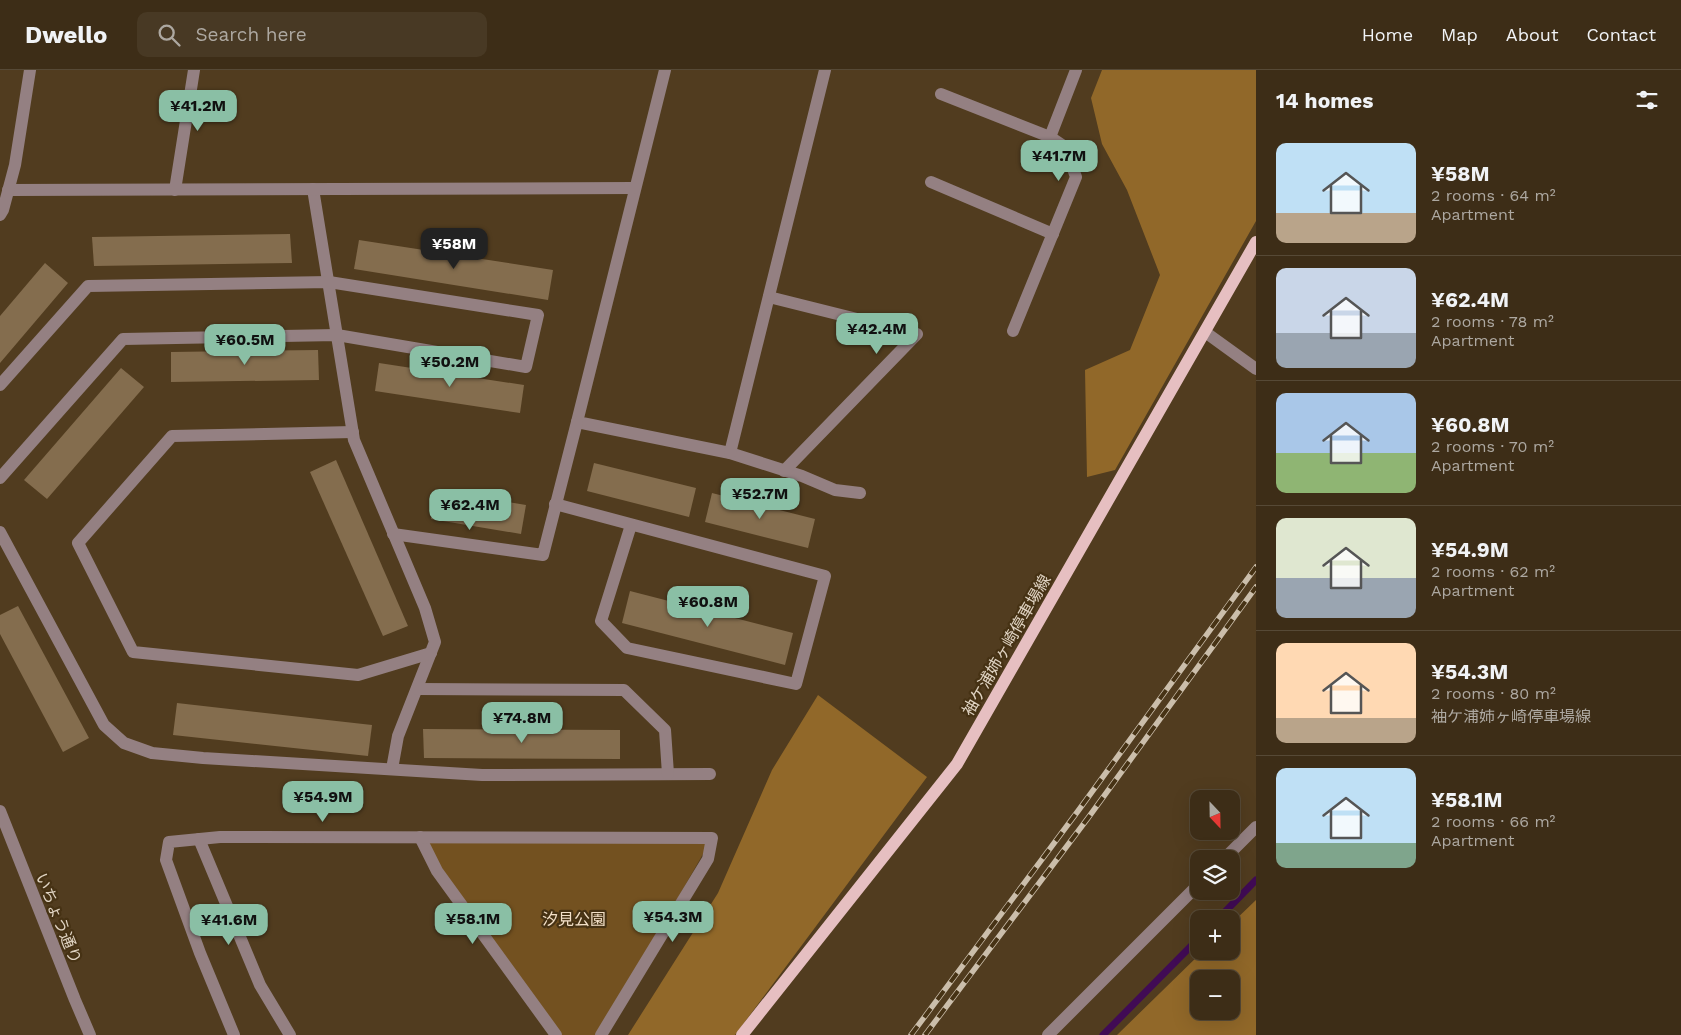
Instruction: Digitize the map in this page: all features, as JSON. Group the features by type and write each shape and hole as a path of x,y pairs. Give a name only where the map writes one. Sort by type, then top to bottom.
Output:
{"main road":[{"name":"袖ケ浦姉ヶ崎停車場線","path":"742,1035 957,764 1256,242"}],"street":[{"path":"0,216 15,164 30,70"},
{"path":"174,190 194,70"},
{"path":"394,534 543,555 665,70"},
{"path":"1050,137 1076,70"},
{"path":"730,453 769,297 821,71"},
{"path":"942,94 1050,137 1064,147 1076,177 1013,331"},
{"path":"931,182 1053,234"},
{"path":"8,190 634,188"},
{"path":"314,189 354,440 425,608 435,642 398,736 392,769"},
{"path":"0,385 88,286 329,282 538,315 526,367 337,336 123,340 0,478"},
{"path":"769,297 917,334 784,471"},
{"path":"1205,332 1256,369"},
{"path":"577,422 730,453 802,476 835,490 860,493"},
{"path":"353,432 172,436 78,542 133,652 358,675 431,653"},
{"path":"556,504 825,576 796,684 627,648 601,621 631,525"},
{"path":"0,532 104,726 124,743 152,753 203,758 482,775 710,774"},
{"path":"417,689 624,690 665,730 668,774"},
{"name":"いちょう通り","path":"0,812 90,1035"},
{"path":"1233,850 1256,827"},
{"path":"234,1035 200,953 166,860 169,842 220,837 712,838 708,859 601,1035"},
{"path":"420,837 436,871 556,1035"},
{"path":"199,839 260,985 290,1035"},
{"path":"1048,1035 1190,893"}],"green space":[{"name":"汐見公園","path":"420,837 712,838 600,1035 558,1035"}],"shaded area":[{"path":"1102,70 1256,70 1256,221 1115,470 1087,477 1085,370 1130,350 1160,275 1127,190 1102,144 1091,98"},
{"path":"818,695 927,777 735,1035 628,1035 718,893 772,770"},
{"path":"1256,900 1256,1035 1117,1035 1194,960 1240,960 1240,915"}],"building":[{"path":"290,234 292,263 94,266 92,237"},
{"path":"359,240 553,270 548,300 354,269"},
{"path":"45,263 68,283 0,363 0,316"},
{"path":"318,350 319,380 171,382 171,352"},
{"path":"379,363 524,385 520,413 375,391"},
{"path":"121,368 144,387 47,499 24,480"},
{"path":"336,460 408,626 383,636 310,472"},
{"path":"594,463 696,488 689,517 587,491"},
{"path":"436,490 526,505 521,534 431,519"},
{"path":"712,493 815,519 808,548 705,522"},
{"path":"630,591 793,633 785,665 622,623"},
{"path":"18,606 89,738 63,752 0,634 0,615"},
{"path":"177,703 372,725 368,756 173,735"},
{"path":"423,729 620,730 620,759 424,758"}],"waterway":[{"path":"1227,910 1256,880"},
{"path":"1103,1035 1190,947"}],"railway":[{"path":"911,1035 1078,811 1256,567"},
{"path":"925,1035 1088,818 1256,587"}]}
